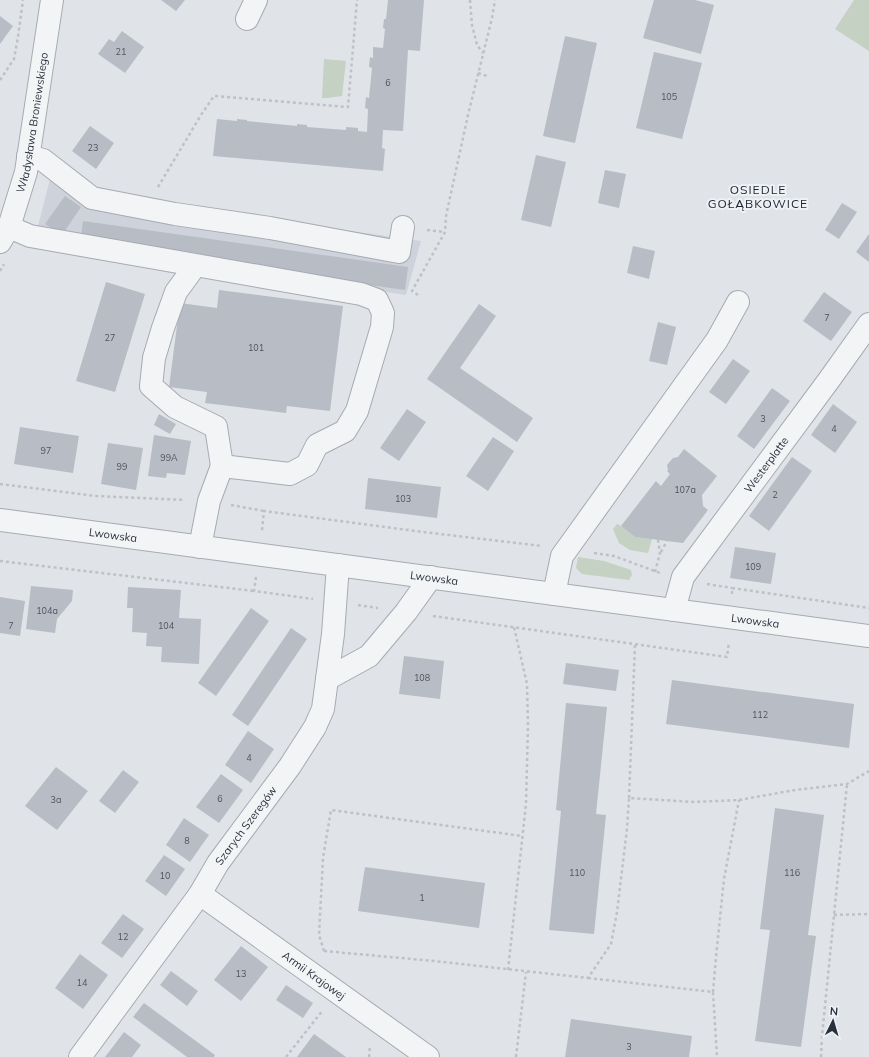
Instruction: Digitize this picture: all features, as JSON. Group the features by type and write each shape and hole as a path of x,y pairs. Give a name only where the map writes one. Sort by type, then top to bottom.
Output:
{"street":[{"name":"Władysława Broniewskiego","path":"5,234 26,172 52,0"},
{"path":"247,19 256,0"},
{"path":"28,156 44,160 92,198 167,213 270,228 399,252 403,227"},
{"path":"5,234 30,236 360,294 377,300 383,313 382,327 357,410 345,431 317,445 307,465 290,474 222,466"},
{"path":"195,266 176,292 154,358 151,386 175,407 216,427 222,466 209,501 200,547"},
{"path":"554,594 562,556 717,340 738,302"},
{"name":"Westerplatte","path":"674,610 683,577 869,324"},
{"name":"Lwowska","path":"0,520 674,610 730,626 869,636"},
{"name":"Szarych Szeregów","path":"80,1057 200,894 218,863 290,766 315,727 323,709 333,634 338,565"},
{"path":"327,679 369,656 406,612 430,577"},
{"name":"Armii Krajowej","path":"200,894 428,1057"}],"path":[{"path":"0,80 14,60 23,0"},
{"path":"155,192 214,96 348,106 357,0"},
{"path":"470,0 472,25 477,45 483,54"},
{"path":"418,295 412,291 445,232 446,216 495,0"},
{"path":"478,73 487,76"},
{"path":"0,484 96,496 209,501 264,511 567,549 614,556 666,576 683,577 699,581 703,584 869,608"},
{"path":"254,591 264,511"},
{"path":"658,540 660,553"},
{"path":"655,572 660,553 667,541"},
{"path":"0,561 254,591 727,658 732,588"},
{"path":"508,970 526,804 528,725 527,684 514,627"},
{"path":"588,978 611,944 618,897 630,798 635,644"},
{"path":"630,798 694,802 739,800 795,790 847,784 869,771"},
{"path":"821,1057 847,784"},
{"path":"717,1057 713,992 724,879 739,800"},
{"path":"326,956 319,935 323,858 330,810 522,836"},
{"path":"834,915 869,914"},
{"path":"324,951 434,961 713,992"},
{"path":"516,1057 526,972"},
{"path":"286,1057 324,1008"}],"shaded area":[{"path":"50,179 94,194 421,241 406,295 249,271 36,234"}],"green space":[{"path":"854,0 869,0 869,51 835,29"},
{"path":"324,59 346,61 342,96 322,98"},
{"path":"617,524 635,537 652,539 648,553 630,550 619,543 613,529"},
{"path":"578,557 604,561 631,570 632,575 629,580 582,574 576,568"}],"building":[{"path":"161,0 185,0 176,11"},
{"path":"388,0 424,0 420,51 408,50 403,131 383,130 382,148 385,149 383,171 213,156 217,119 237,121 237,119 297,126 297,124 307,125 307,127 346,130 346,127 358,128 358,131 367,132 368,109 365,108 366,97 369,98 372,68 369,67 370,57 373,58 373,47 383,48 385,29 383,28 384,19 386,19"},
{"path":"654,0 695,0 714,5 701,54 643,38"},
{"path":"0,16 13,26 0,44"},
{"path":"122,31 144,47 125,73 98,54 109,39 114,42"},
{"path":"565,36 597,43 575,143 543,136"},
{"path":"654,52 702,63 682,139 636,128"},
{"path":"90,126 114,143 96,169 72,151"},
{"path":"536,155 566,162 551,227 521,220"},
{"path":"605,170 626,174 619,208 598,203"},
{"path":"65,196 81,207 62,235 45,224"},
{"path":"842,203 857,212 839,239 825,230"},
{"path":"83,221 408,267 405,290 80,244"},
{"path":"869,234 869,262 856,252"},
{"path":"633,246 655,251 649,279 627,273"},
{"path":"106,282 145,294 115,392 76,381"},
{"path":"219,290 343,306 330,411 287,406 286,413 205,403 207,392 169,387 180,303 217,308"},
{"path":"824,292 852,312 831,341 803,321"},
{"path":"479,304 496,316 460,368 533,418 517,442 427,379"},
{"path":"658,322 676,327 667,365 649,361"},
{"path":"733,359 750,371 726,404 709,392"},
{"path":"772,388 790,401 754,449 737,436"},
{"path":"833,404 857,422 835,453 811,435"},
{"path":"407,409 426,422 399,461 380,448"},
{"path":"159,414 176,424 170,434 154,425"},
{"path":"20,427 79,436 73,473 14,464"},
{"path":"154,435 191,441 185,475 167,473 166,478 148,476"},
{"path":"493,437 514,451 488,491 466,476"},
{"path":"108,443 143,448 136,490 101,484"},
{"path":"684,449 717,476 702,495 703,506 708,510 683,543 635,537 621,526 656,481 661,486 670,474 667,471 667,465 673,458 678,457"},
{"path":"792,457 812,471 769,531 749,516"},
{"path":"368,478 441,487 437,518 365,509"},
{"path":"735,547 776,553 771,584 730,578"},
{"path":"31,586 73,590 72,601 57,619 55,633 26,629"},
{"path":"128,587 181,590 179,618 201,619 199,664 161,662 162,647 146,646 147,633 132,632 133,608 127,608"},
{"path":"0,597 25,601 20,636 0,633"},
{"path":"251,608 269,621 216,696 198,683"},
{"path":"291,628 307,639 248,726 232,715"},
{"path":"404,656 444,661 440,699 399,694"},
{"path":"566,663 619,670 616,691 563,684"},
{"path":"672,680 854,704 849,748 666,724"},
{"path":"566,703 607,707 596,814 606,815 594,934 549,930 561,811 556,810"},
{"path":"248,731 274,749 251,783 225,765"},
{"path":"56,767 88,791 57,830 25,806"},
{"path":"123,770 139,782 115,813 99,801"},
{"path":"221,774 243,790 219,823 196,807"},
{"path":"775,808 824,815 808,935 816,936 801,1047 755,1041 770,930 760,929"},
{"path":"184,818 209,835 190,862 166,845"},
{"path":"164,855 185,869 166,896 145,881"},
{"path":"365,867 485,883 479,928 358,911"},
{"path":"123,914 144,929 122,958 101,943"},
{"path":"241,946 268,967 241,1001 214,980"},
{"path":"80,954 108,975 83,1009 55,988"},
{"path":"171,971 198,991 187,1006 160,985"},
{"path":"286,985 313,1003 303,1018 276,1000"},
{"path":"144,1003 215,1055 214,1057 187,1057 133,1017"},
{"path":"571,1019 692,1036 689,1057 565,1057"},
{"path":"124,1032 141,1045 132,1057 105,1057"},
{"path":"314,1034 346,1057 297,1057"}],"district":[{"name":"OSIEDLE GOŁĄBKOWICE","path":"758,196"}]}
